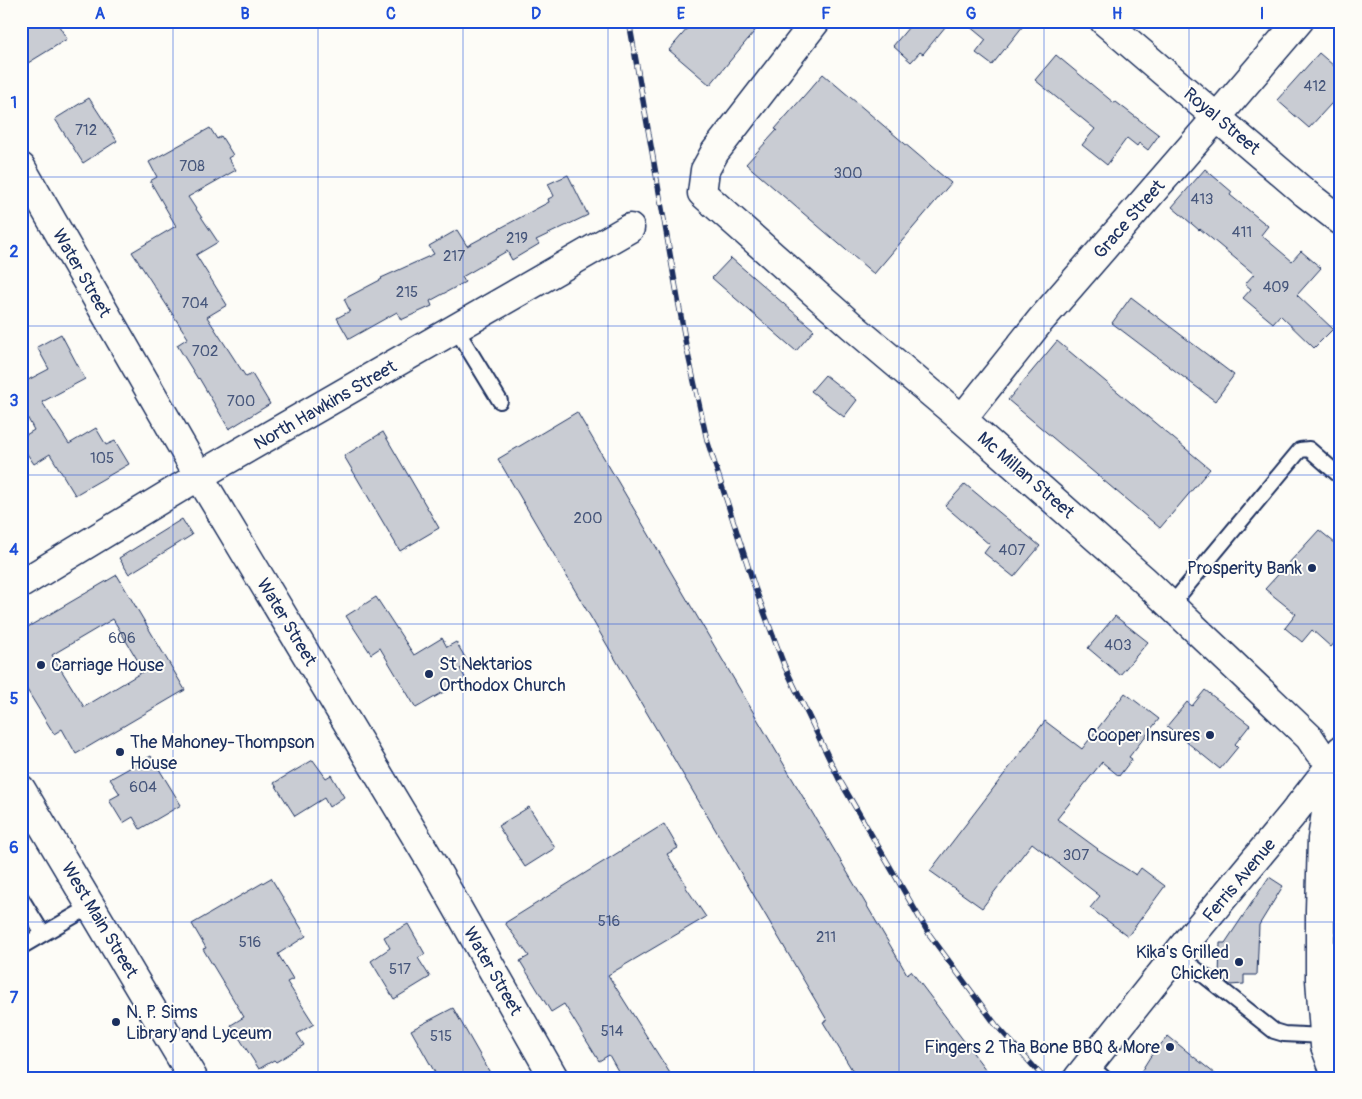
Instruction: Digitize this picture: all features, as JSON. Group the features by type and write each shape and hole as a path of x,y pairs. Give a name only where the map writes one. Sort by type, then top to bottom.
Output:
{"street":[{"name":"Mc Millan Street","path":"816,21 715,152 705,170 702,193 1143,579 1309,737 1319,752 1338,759"},
{"name":"Royal Street","path":"1104,21 1305,193 1341,221"},
{"name":"Grace Street","path":"962,419 1040,321 1298,21"},
{"name":"Water Street","path":"21,167 199,476 433,865 554,1078"},
{"name":"North Hawkins Street","path":"21,584 199,476 630,228"},
{"name":"Ferris Avenue","path":"1090,1073 1177,954 1338,759"},
{"path":"1326,1078 1325,1041 1331,978 1320,910 1322,839 1338,759"},
{"name":"West Main Street","path":"21,788 193,1078"},
{"path":"1325,1041 1336,1078"}],"lane":[{"path":"456,329 500,401"},
{"path":"1171,605 1300,450 1309,449 1341,477"},
{"path":"21,898 44,934"},
{"path":"21,947 91,906"},
{"path":"1177,954 1274,1032 1325,1041"}],"building":[{"path":"21,21 56,21 67,39 28,63 21,52"},
{"path":"694,21 763,21 710,85 669,50"},
{"path":"914,21 950,21 923,54 920,52 911,62 893,46"},
{"path":"963,21 1027,21 992,65 976,53 986,40"},
{"path":"1319,53 1341,72 1341,93 1309,128 1277,100"},
{"path":"1056,55 1114,103 1116,102 1159,135 1148,150 1139,143 1137,146 1127,138 1107,165 1082,145 1095,129 1035,80"},
{"path":"823,74 951,183 874,274 746,164"},
{"path":"89,98 117,141 83,163 55,119"},
{"path":"210,128 217,139 221,136 233,155 228,158 236,170 188,197 218,242 196,255 227,305 207,317 246,377 252,374 270,404 229,429 177,345 188,338 132,252 176,226 150,181 157,177 149,162"},
{"path":"1205,169 1232,192 1230,195 1268,226 1261,235 1292,261 1301,251 1321,268 1297,295 1333,329 1314,348 1280,315 1273,323 1243,298 1251,289 1245,284 1254,274 1172,207"},
{"path":"568,175 588,215 536,240 539,244 512,260 507,251 462,277 465,282 430,301 432,306 401,320 397,312 349,339 337,318 350,311 344,299 381,278 434,254 429,246 457,230 467,246 549,202 548,199 554,196 548,184"},
{"path":"731,258 814,330 796,351 712,278"},
{"path":"1131,297 1234,375 1215,401 1112,323"},
{"path":"61,334 85,379 42,402 69,444 96,428 106,445 115,441 129,464 75,495 50,454 34,464 21,445 21,438 34,430 24,411 21,412 21,370 28,380 49,369 37,347"},
{"path":"1057,341 1210,469 1160,528 1008,400"},
{"path":"825,375 857,400 844,417 811,391"},
{"path":"577,412 907,974 911,971 992,1078 857,1078 823,1022 827,1020 498,459"},
{"path":"383,432 439,528 400,551 344,456"},
{"path":"965,484 1040,546 1014,577 984,553 990,545 945,506"},
{"path":"182,519 192,535 129,574 119,558"},
{"name":"Prosperity Bank","path":"1319,530 1341,548 1341,635 1331,647 1312,630 1302,642 1285,628 1296,614 1265,589"},
{"name":"Carriage House","path":"117,575 185,690 76,754 62,729 54,734 21,680 21,631","holes":["113,619 144,671 84,707 52,655"]},
{"path":"376,597 414,655 442,638 447,647 456,642 469,664 460,669 466,679 416,708 380,648 371,654 346,616"},
{"path":"1115,616 1148,642 1120,675 1088,648"},
{"name":"Cooper Insures","path":"1205,690 1250,725 1235,744 1238,747 1220,769 1167,726 1187,702 1192,706"},
{"path":"1125,693 1159,719 1129,757 1132,759 1119,776 1102,762 1057,819 1097,850 1136,875 1141,868 1165,886 1128,936 1090,908 1100,896 1032,843 982,908 930,871 1045,721 1082,749"},
{"path":"151,756 181,805 140,829 133,817 123,823 109,800 120,794 110,779"},
{"path":"313,760 326,778 331,775 344,797 329,807 324,798 295,816 274,783"},
{"path":"529,807 555,848 525,867 498,826"},
{"path":"664,824 678,848 667,854 687,886 685,886 706,917 608,975 673,1078 622,1078 609,1055 599,1061 564,1004 551,1012 520,961 529,956 505,923"},
{"path":"1269,877 1283,886 1259,925 1257,975 1244,975 1244,984 1230,985 1219,977 1220,943 1225,943"},
{"path":"271,878 306,936 278,954 293,979 287,982 314,1024 297,1034 304,1045 276,1062 274,1060 259,1069 231,1025 244,1017 203,949 206,948 192,924"},
{"path":"408,924 425,954 418,958 430,977 394,999 371,961 390,948 384,937"},
{"path":"453,1008 493,1078 438,1078 411,1030"},
{"name":"Fingers 2 Tha Bone BBQ & More","path":"1168,1036 1220,1078 1137,1078 1150,1057"}],"railway":[{"path":"629,21 686,345 707,440 755,588 784,665 839,779 929,934 996,1025 1044,1078"}],"place":[{"name":"Prosperity Bank","path":"1312,568"},
{"name":"Carriage House","path":"41,665"},
{"name":"St Nektarios Orthodox Church","path":"429,674"},
{"name":"Cooper Insures","path":"1210,735"},
{"name":"The Mahoney-Thompson House","path":"120,752"},
{"name":"Kika's Grilled Chicken","path":"1239,962"},
{"name":"N. P. Sims Library and Lyceum","path":"116,1022"},
{"name":"Fingers 2 Tha Bone BBQ & More","path":"1170,1047"}]}
